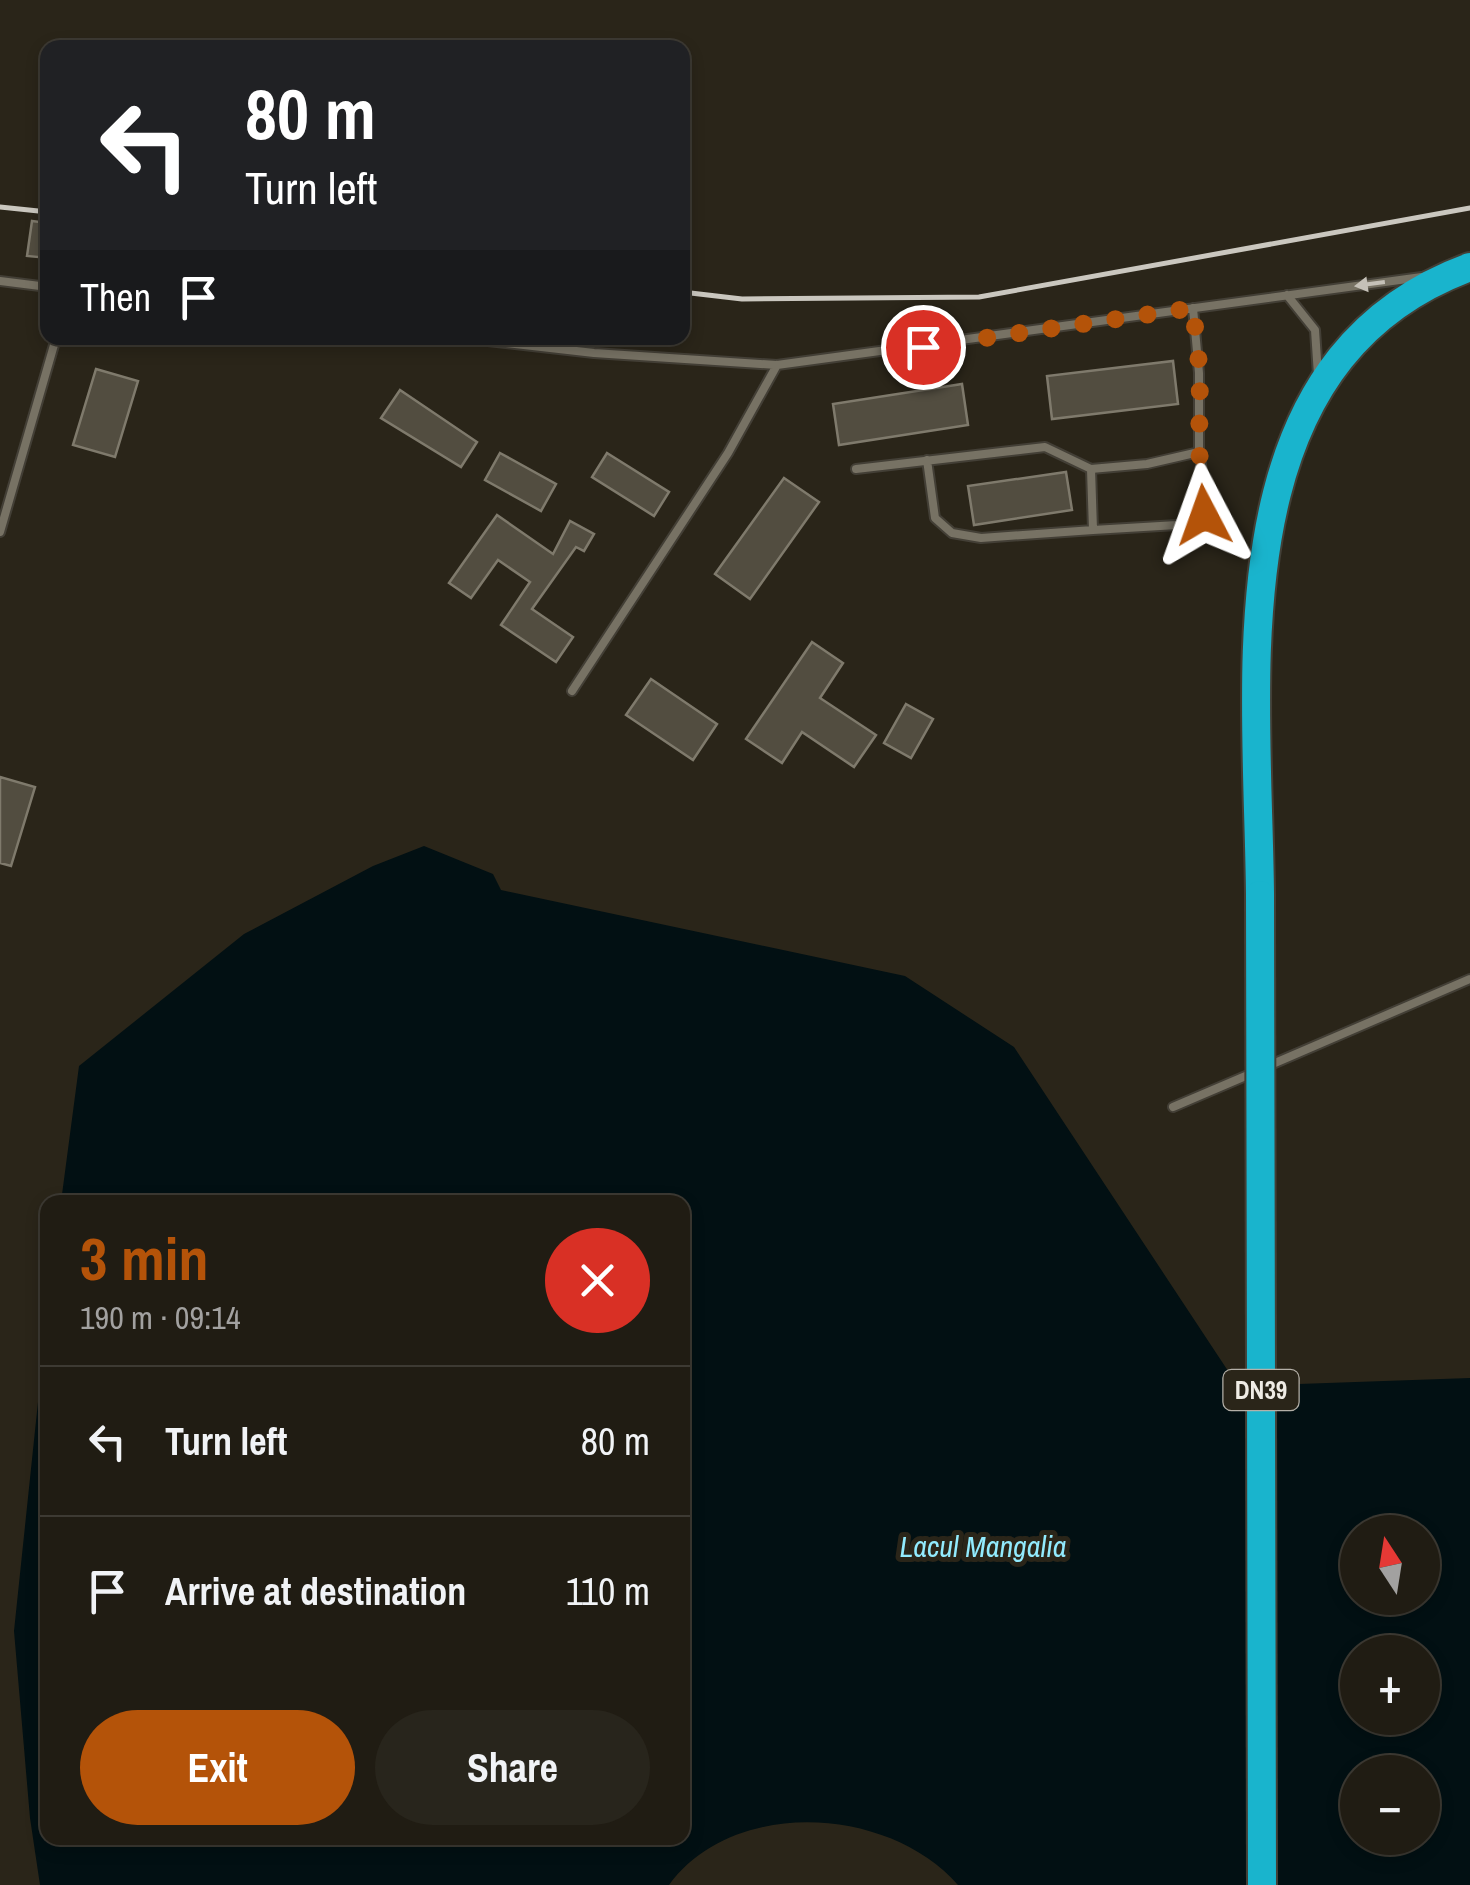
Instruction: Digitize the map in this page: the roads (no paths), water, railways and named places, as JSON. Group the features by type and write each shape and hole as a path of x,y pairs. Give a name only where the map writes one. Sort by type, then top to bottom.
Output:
{"highway":[{"name":"DN39","path":"1262,1885 1258,704 1266,555 1283,464 1318,385 1361,335 1407,298 1462,270"}],"lane":[{"path":"523,345 777,366 1462,270"},
{"path":"0,281 40,286"},
{"path":"1287,295 1304,312 1318,339 1318,385"},
{"path":"927,460 935,518 952,533 981,538 1177,525 1204,515 1207,503 1199,452 1200,373 1193,308"},
{"path":"0,532 54,345"},
{"path":"572,691 728,453 777,366"},
{"path":"856,470 1045,447 1090,469 1147,464 1199,452"},
{"path":"1090,469 1093,530"},
{"path":"1173,1107 1470,979"}],"water":[{"name":"Lacul Mangalia","path":"424,846 493,874 501,890 905,976 1014,1047 1238,1386 1470,1378 1470,1885 958,1885 928,1859 893,1839 853,1827 812,1822 770,1825 731,1837 697,1856 669,1885 40,1885 30,1818 14,1631 40,1383 40,1845 690,1845 690,1195 62,1195 79,1066 244,934 373,866"}],"railway":[{"path":"0,207 40,211"},
{"path":"690,293 742,299 979,297 1470,208"}]}
